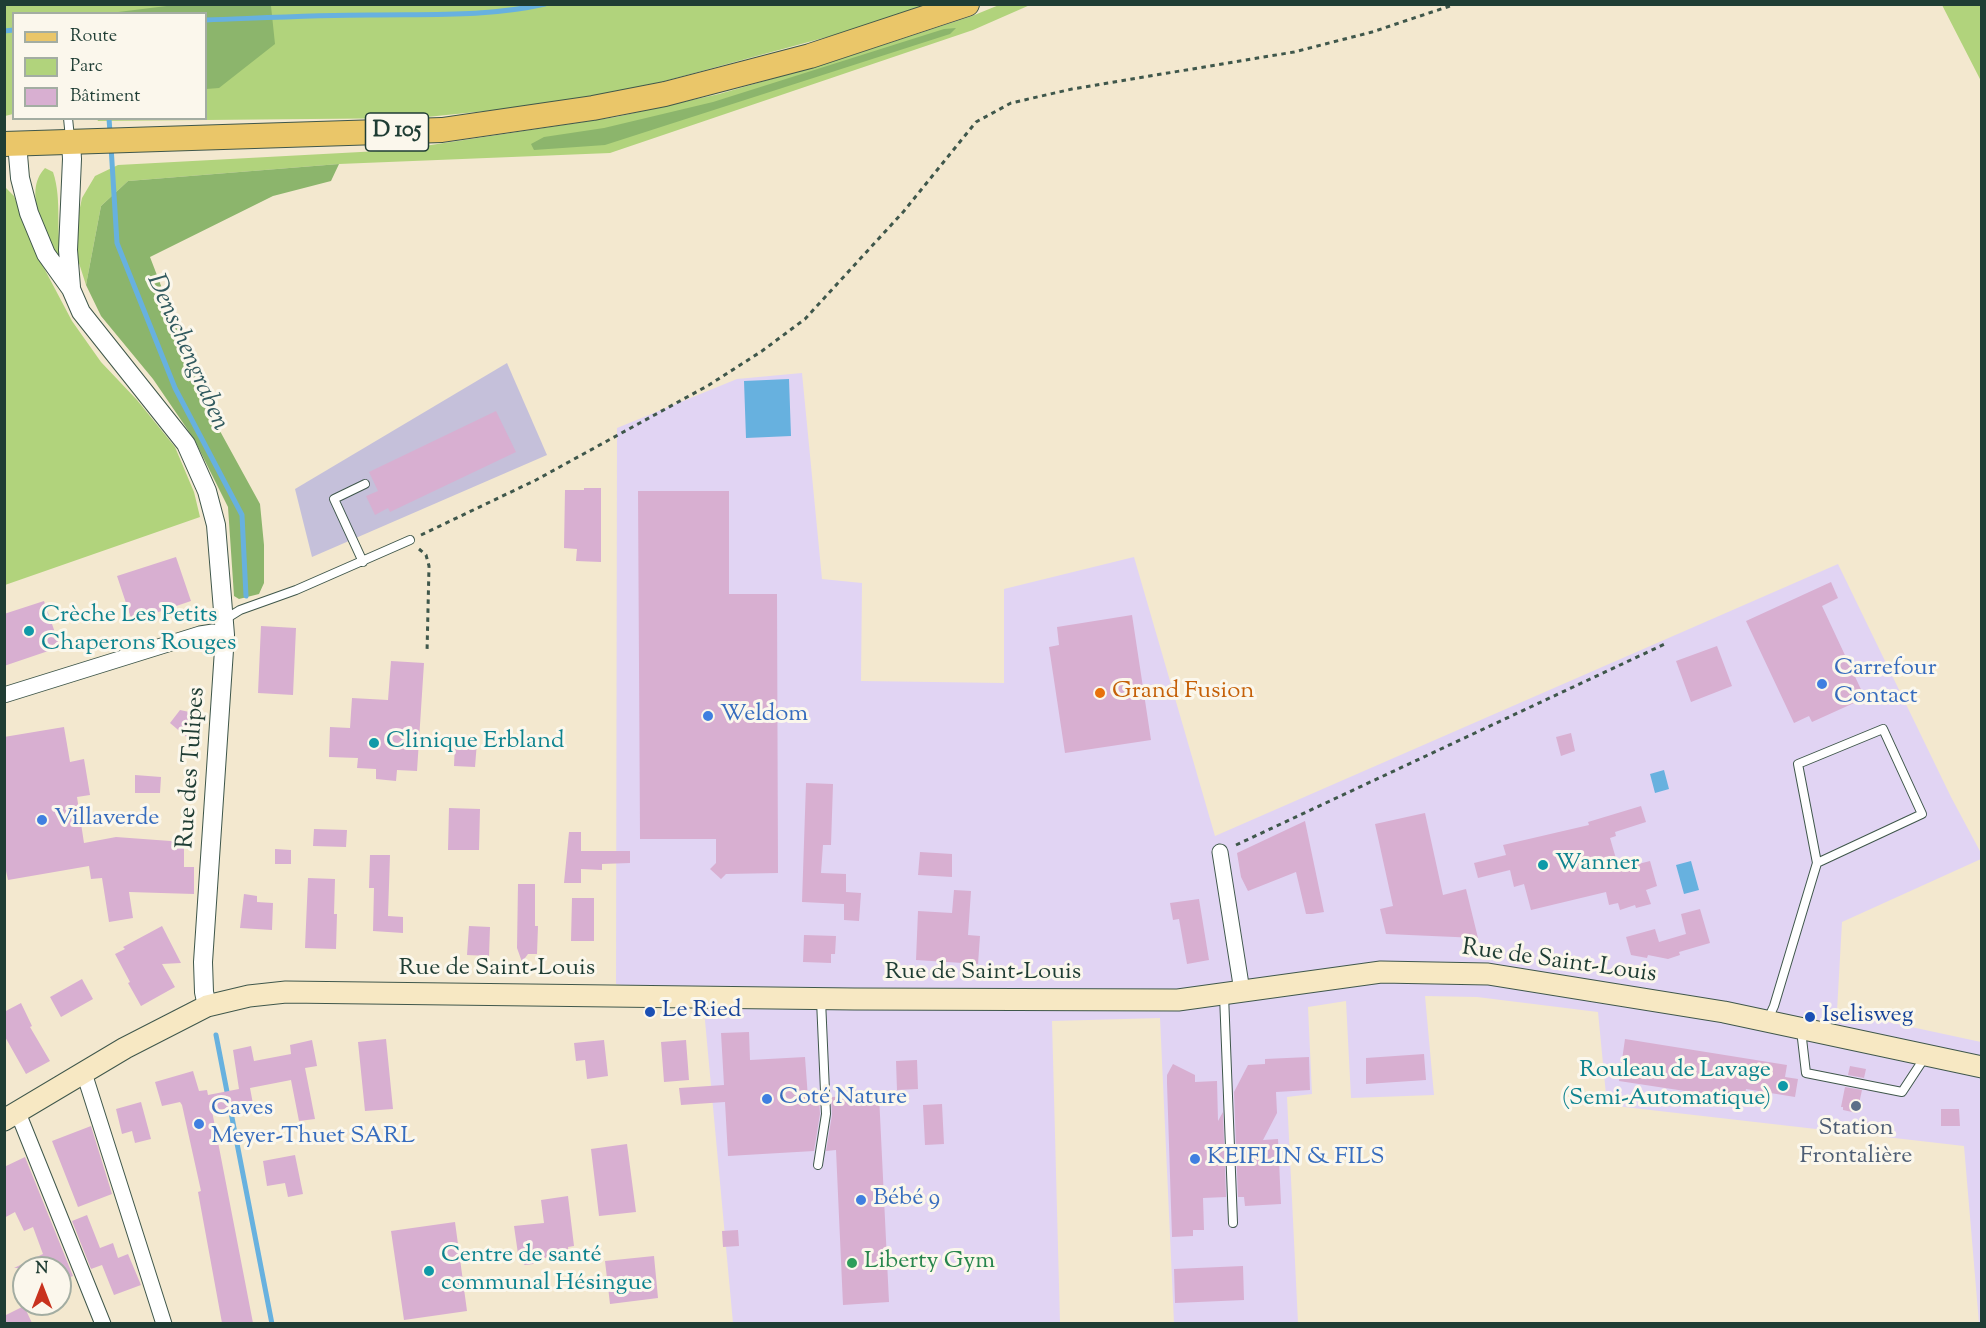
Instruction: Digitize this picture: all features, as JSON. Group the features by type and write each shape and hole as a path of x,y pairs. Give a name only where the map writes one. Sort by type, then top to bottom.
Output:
{"main road":[{"name":"D 105","path":"11,144 77,134 125,141 442,130 593,108 665,94 810,56 967,4"},
{"name":"Rue de Saint-Louis","path":"11,1116 125,1048 207,1006 249,996 286,992 821,999 1178,1000 1381,972 1488,974 1768,1021 1982,1067"}],"street":[{"name":"Rue des Tulipes","path":"71,289 68,250 72,159 77,134"},
{"name":"Rue des Tulipes","path":"11,144 29,213 46,254 71,289 81,312 186,444 207,491 216,525 224,628 203,962 207,1006"},
{"path":"4,695 224,628"},
{"path":"1220,852 1233,992"},
{"path":"84,1073 164,1323"},
{"path":"11,1116 103,1323"}],"lane":[{"path":"363,562 334,499 364,484"},
{"path":"224,628 240,609 296,591 410,540"},
{"path":"1768,1021 1817,863 1798,764 1883,729 1922,814 1817,863"},
{"path":"1233,992 1233,1223"},
{"path":"818,1165 826,1114 821,999"},
{"path":"1800,1028 1806,1073 1902,1092 1926,1055"}],"path":[{"path":"427,653 429,566 426,555 410,540 536,480 709,385 762,351 805,319 904,211 976,122 1011,103 1072,89 1294,52 1372,33 1455,4"},
{"path":"1220,852 1667,643"}],"shaded area":[{"path":"507,363 547,455 312,557 295,489"},
{"path":"802,373 822,579 862,583 861,681 1004,683 1004,589 1134,557 1215,836 1838,564 1951,797 1981,853 1981,859 1842,922 1837,1011 1981,1042 1981,1323 1979,1323 1964,1146 1607,1105 1598,1012 1477,997 1425,996 1434,1095 1351,1098 1346,1001 1308,1007 1312,1094 1287,1097 1298,1323 1174,1323 1160,1018 1052,1021 1060,1323 733,1323 703,999 616,984 617,428 737,379"}],"green space":[{"path":"183,4 262,4 271,6 275,44 219,88 207,89 207,12 118,12"},
{"path":"4,5 928,5 886,21 661,82 555,104 417,118 207,120 207,12 12,12 12,114 5,116"},
{"path":"999,5 1030,5 973,30 610,153 339,164 128,181 101,206 86,285 78,260 76,226 82,198 95,176 118,165 398,150 616,117 719,94 831,62"},
{"path":"1942,5 1981,5 1981,81"},
{"path":"956,28 950,34 605,145 534,150 531,144 544,137 604,128 713,102 944,29"},
{"path":"98,120 204,120 98,121"},
{"path":"339,164 331,181 273,196 150,257 209,411 260,504 264,545 264,583 259,594 239,599 234,596 228,507 194,439 153,379 101,316 86,285 101,206 128,181"},
{"path":"45,168 53,172 56,183 60,249 63,260 59,262 43,228 36,202 38,178"},
{"path":"4,186 14,196 36,253 72,321 101,362 137,400 175,447 194,492 200,517 5,585"}],"water":[{"path":"789,379 791,436 746,438 744,381"},
{"path":"1664,770 1669,789 1655,793 1650,774"},
{"path":"1691,861 1699,890 1684,894 1676,865"}],"building":[{"path":"496,411 516,452 390,512 388,508 375,515 366,496 378,491 369,472"},
{"path":"584,488 601,488 601,562 576,561 577,549 564,548 565,490 584,490"},
{"name":"Weldom","path":"638,491 729,491 729,594 777,594 778,873 726,874 721,879 710,869 716,863 716,839 640,839"},
{"path":"176,557 191,601 132,621 117,576"},
{"path":"1831,582 1838,598 1822,606 1865,698 1812,722 1809,716 1794,723 1746,621"},
{"name":"Crèche Les Petits Chaperons Rouges","path":"44,601 60,647 4,666 4,614"},
{"name":"Grand Fusion","path":"1132,615 1151,740 1065,753 1049,647 1059,645 1057,627"},
{"path":"261,626 296,628 293,695 258,693"},
{"path":"1717,646 1732,686 1691,702 1676,661"},
{"name":"Clinique Erbland","path":"391,661 424,663 417,771 397,770 396,781 376,779 376,769 357,768 358,758 329,757 330,727 350,728 352,698 388,700"},
{"path":"180,710 208,716 190,740 170,723"},
{"name":"Villaverde","path":"64,727 70,762 84,759 90,795 77,797 84,843 116,837 184,842 184,867 194,867 194,894 129,892 133,918 109,922 102,878 91,879 89,866 8,880 4,862 4,737"},
{"path":"1571,733 1575,751 1561,756 1556,737"},
{"path":"455,742 477,742 475,767 454,766"},
{"path":"135,775 161,777 160,793 135,793"},
{"path":"806,783 833,784 831,845 823,845 821,873 846,874 846,892 861,893 859,921 844,920 844,904 802,902"},
{"path":"1641,806 1646,822 1615,832 1616,836 1610,838 1619,869 1650,861 1657,886 1646,890 1651,904 1636,908 1635,905 1620,910 1618,903 1609,905 1606,892 1531,910 1524,884 1514,887 1510,870 1478,878 1474,863 1506,855 1503,845 1589,825 1588,822"},
{"path":"449,808 480,809 479,850 448,850"},
{"path":"1425,813 1443,895 1466,889 1478,938 1386,934 1380,909 1393,906 1375,824"},
{"path":"1305,821 1324,912 1312,914 1306,914 1296,872 1248,891 1241,877 1237,853"},
{"path":"314,829 347,830 346,847 313,846"},
{"path":"569,832 581,832 581,851 630,851 630,863 602,864 602,870 581,869 581,883 564,883"},
{"path":"275,849 291,850 291,864 275,864"},
{"path":"920,852 952,854 952,877 918,875"},
{"path":"370,855 390,855 388,916 403,917 403,933 373,931 374,888 369,888"},
{"path":"308,878 335,879 336,949 305,948"},
{"path":"518,884 535,884 535,926 538,926 537,954 528,954 522,962 517,948"},
{"path":"954,890 971,891 968,935 980,936 978,964 916,960 918,911 952,913"},
{"path":"244,894 257,896 257,902 273,903 272,930 240,928"},
{"path":"572,898 594,898 594,941 571,941"},
{"path":"1199,899 1209,960 1187,964 1179,919 1173,920 1170,903"},
{"path":"1700,909 1710,943 1679,952 1680,955 1668,959 1648,955 1647,958 1631,955 1626,937 1655,929 1659,942 1686,934 1681,914"},
{"path":"162,926 181,963 162,964 175,987 141,1006 115,954 125,949 123,947"},
{"path":"469,926 490,927 489,956 467,955"},
{"path":"804,935 836,936 835,954 831,954 831,963 803,962"},
{"path":"82,979 93,999 61,1017 50,997"},
{"path":"21,1003 32,1026 30,1027 50,1061 26,1074 4,1035 4,1012"},
{"name":"Coté Nature","path":"749,1032 750,1060 805,1057 808,1098 819,1098 820,1114 814,1151 728,1156 725,1102 681,1105 679,1088 724,1085 721,1033"},
{"path":"386,1039 393,1109 365,1111 358,1042"},
{"path":"1625,1039 1787,1065 1785,1077 1798,1079 1795,1097 1746,1089 1744,1100 1619,1081"},
{"path":"312,1040 317,1066 305,1068 315,1119 299,1121 291,1080 250,1088 253,1104 212,1111 253,1323 222,1323 198,1192 201,1191 182,1105 180,1102 162,1106 155,1082 193,1071 199,1091 207,1090 208,1095 239,1089 233,1050 251,1046 254,1061 291,1054 290,1045"},
{"path":"604,1040 608,1076 587,1079 585,1060 576,1061 574,1043"},
{"path":"686,1040 689,1080 664,1082 661,1042"},
{"path":"1424,1054 1426,1080 1366,1084 1366,1058"},
{"path":"1309,1057 1310,1090 1276,1092 1277,1113 1263,1140 1278,1139 1281,1204 1245,1206 1244,1197 1238,1197 1234,1092 1248,1065 1265,1064 1265,1059"},
{"path":"917,1060 918,1089 897,1090 896,1061"},
{"name":"KEIFLIN & FILS","path":"1173,1064 1195,1075 1195,1082 1217,1081 1218,1121 1223,1112 1226,1197 1203,1198 1204,1230 1193,1230 1193,1236 1172,1237 1167,1075"},
{"path":"1850,1066 1866,1069 1864,1078 1848,1075"},
{"path":"1845,1087 1862,1090 1857,1113 1843,1110 1841,1107"},
{"name":"Bébé 9","path":"879,1095 889,1302 843,1305 836,1150 826,1151 832,1115 831,1097"},
{"path":"141,1102 151,1139 135,1143 132,1131 122,1134 116,1109"},
{"path":"942,1104 944,1144 925,1145 923,1105"},
{"path":"1941,1109 1959,1109 1960,1126 1941,1126"},
{"path":"91,1126 112,1194 78,1207 52,1141"},
{"path":"627,1144 636,1212 599,1216 591,1149"},
{"path":"295,1155 303,1194 288,1197 285,1183 267,1186 263,1161"},
{"path":"25,1157 65,1256 39,1256 43,1254 33,1227 24,1231 15,1212 4,1218 4,1167"},
{"path":"568,1196 574,1246 568,1247 569,1255 564,1261 557,1261 552,1257 537,1259 533,1264 525,1265 519,1261 514,1226 544,1223 541,1200"},
{"path":"87,1215 100,1248 113,1243 118,1258 128,1254 141,1285 114,1295 102,1265 91,1269 72,1221"},
{"name":"Centre de santé communal Hésingue","path":"455,1222 467,1311 404,1320 391,1231"},
{"path":"738,1230 739,1246 723,1247 722,1231"},
{"path":"654,1256 658,1298 610,1304 605,1261"},
{"path":"1243,1266 1244,1300 1175,1303 1174,1269"},
{"path":"12,1312 12,1316 29,1316 32,1323 4,1323 4,1316"}],"waterway":[{"path":"207,20 330,15 458,14 502,11 545,4"},
{"path":"4,31 12,30"},
{"name":"Denschengraben","path":"109,120 110,133"},
{"name":"Denschengraben","path":"111,146 117,243 175,388 242,515 246,596"},
{"path":"216,1035 272,1324"}],"place":[{"name":"Crèche Les Petits Chaperons Rouges","path":"29,631"},
{"name":"Carrefour Contact","path":"1822,684"},
{"name":"Grand Fusion","path":"1100,693"},
{"name":"Weldom","path":"708,716"},
{"name":"Clinique Erbland","path":"374,743"},
{"name":"Villaverde","path":"42,820"},
{"name":"Wanner","path":"1543,865"},
{"name":"Le Ried","path":"650,1012"},
{"name":"Iselisweg","path":"1810,1017"},
{"name":"Rouleau de Lavage (Semi-Automatique)","path":"1783,1086"},
{"name":"Coté Nature","path":"767,1099"},
{"name":"Station Frontalière","path":"1856,1106"},
{"name":"Caves Meyer-Thuet SARL","path":"199,1124"},
{"name":"KEIFLIN & FILS","path":"1195,1159"},
{"name":"Bébé 9","path":"861,1200"},
{"name":"Liberty Gym","path":"852,1263"},
{"name":"Centre de santé communal Hésingue","path":"429,1271"}]}
